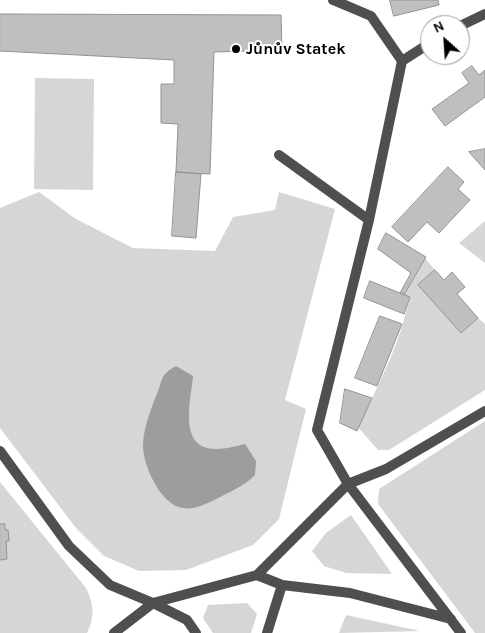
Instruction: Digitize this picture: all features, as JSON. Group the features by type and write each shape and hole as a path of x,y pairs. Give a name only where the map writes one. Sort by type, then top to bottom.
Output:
{"street":[{"path":"333,0 371,16 402,61"},
{"path":"470,21 485,14"},
{"path":"420,49 402,61 369,220 317,430 348,484 462,633"},
{"path":"279,155 369,220"},
{"path":"114,633 152,603 257,575 348,484 386,469 485,411"},
{"path":"0,451 69,546 110,585 186,620 196,633"},
{"path":"257,575 282,585 350,594 451,619"},
{"path":"267,633 282,585"}],"shaded area":[{"path":"35,78 94,79 93,190 34,189"},
{"path":"39,192 76,219 133,248 215,251 233,217 275,210 279,192 335,209 285,400 306,409 279,519 253,545 186,570 139,571 104,556 76,528 0,428 0,208"},
{"path":"485,221 485,263 459,243"},
{"path":"425,258 435,270 418,285 461,333 478,318 485,324 485,390 389,450 378,450 358,427 397,343 410,298 404,295"},
{"path":"176,366 193,376 189,422 191,433 196,441 204,447 217,449 245,444 256,461 255,475 246,482 208,503 192,508 183,508 175,505 160,492 149,473 143,444 146,426 162,379 167,372"},
{"path":"485,421 485,633 475,633 378,504 379,489"},
{"path":"0,482 86,588 93,610 87,633 0,633"},
{"path":"351,515 392,574 346,573 324,566 312,551 326,533"},
{"path":"247,603 257,614 251,633 213,633 203,618 208,605"},
{"path":"346,615 420,631 339,633"}],"building":[{"path":"390,0 438,0 439,5 394,16"},
{"path":"0,14 281,15 282,50 214,52 210,174 176,172 178,124 161,123 161,84 174,84 174,60 0,51"},
{"path":"472,66 479,75 485,70 485,97 445,126 432,109 469,83 462,73"},
{"path":"485,149 485,170 469,152"},
{"path":"448,167 464,182 458,189 470,200 439,233 427,222 408,242 392,227"},
{"path":"176,172 201,174 196,238 172,236"},
{"path":"386,233 426,257 404,295 400,293 411,273 378,249"},
{"path":"435,270 444,280 452,272 465,287 457,294 478,318 461,333 418,285"},
{"path":"370,281 410,297 404,314 364,298"},
{"path":"380,316 402,324 377,386 355,378"},
{"path":"345,389 372,398 357,431 340,423"},
{"path":"0,524 5,524 5,530 8,530 9,541 6,541 7,559 0,560"}],"place":[{"name":"Jůnův Statek","path":"236,49"}]}
